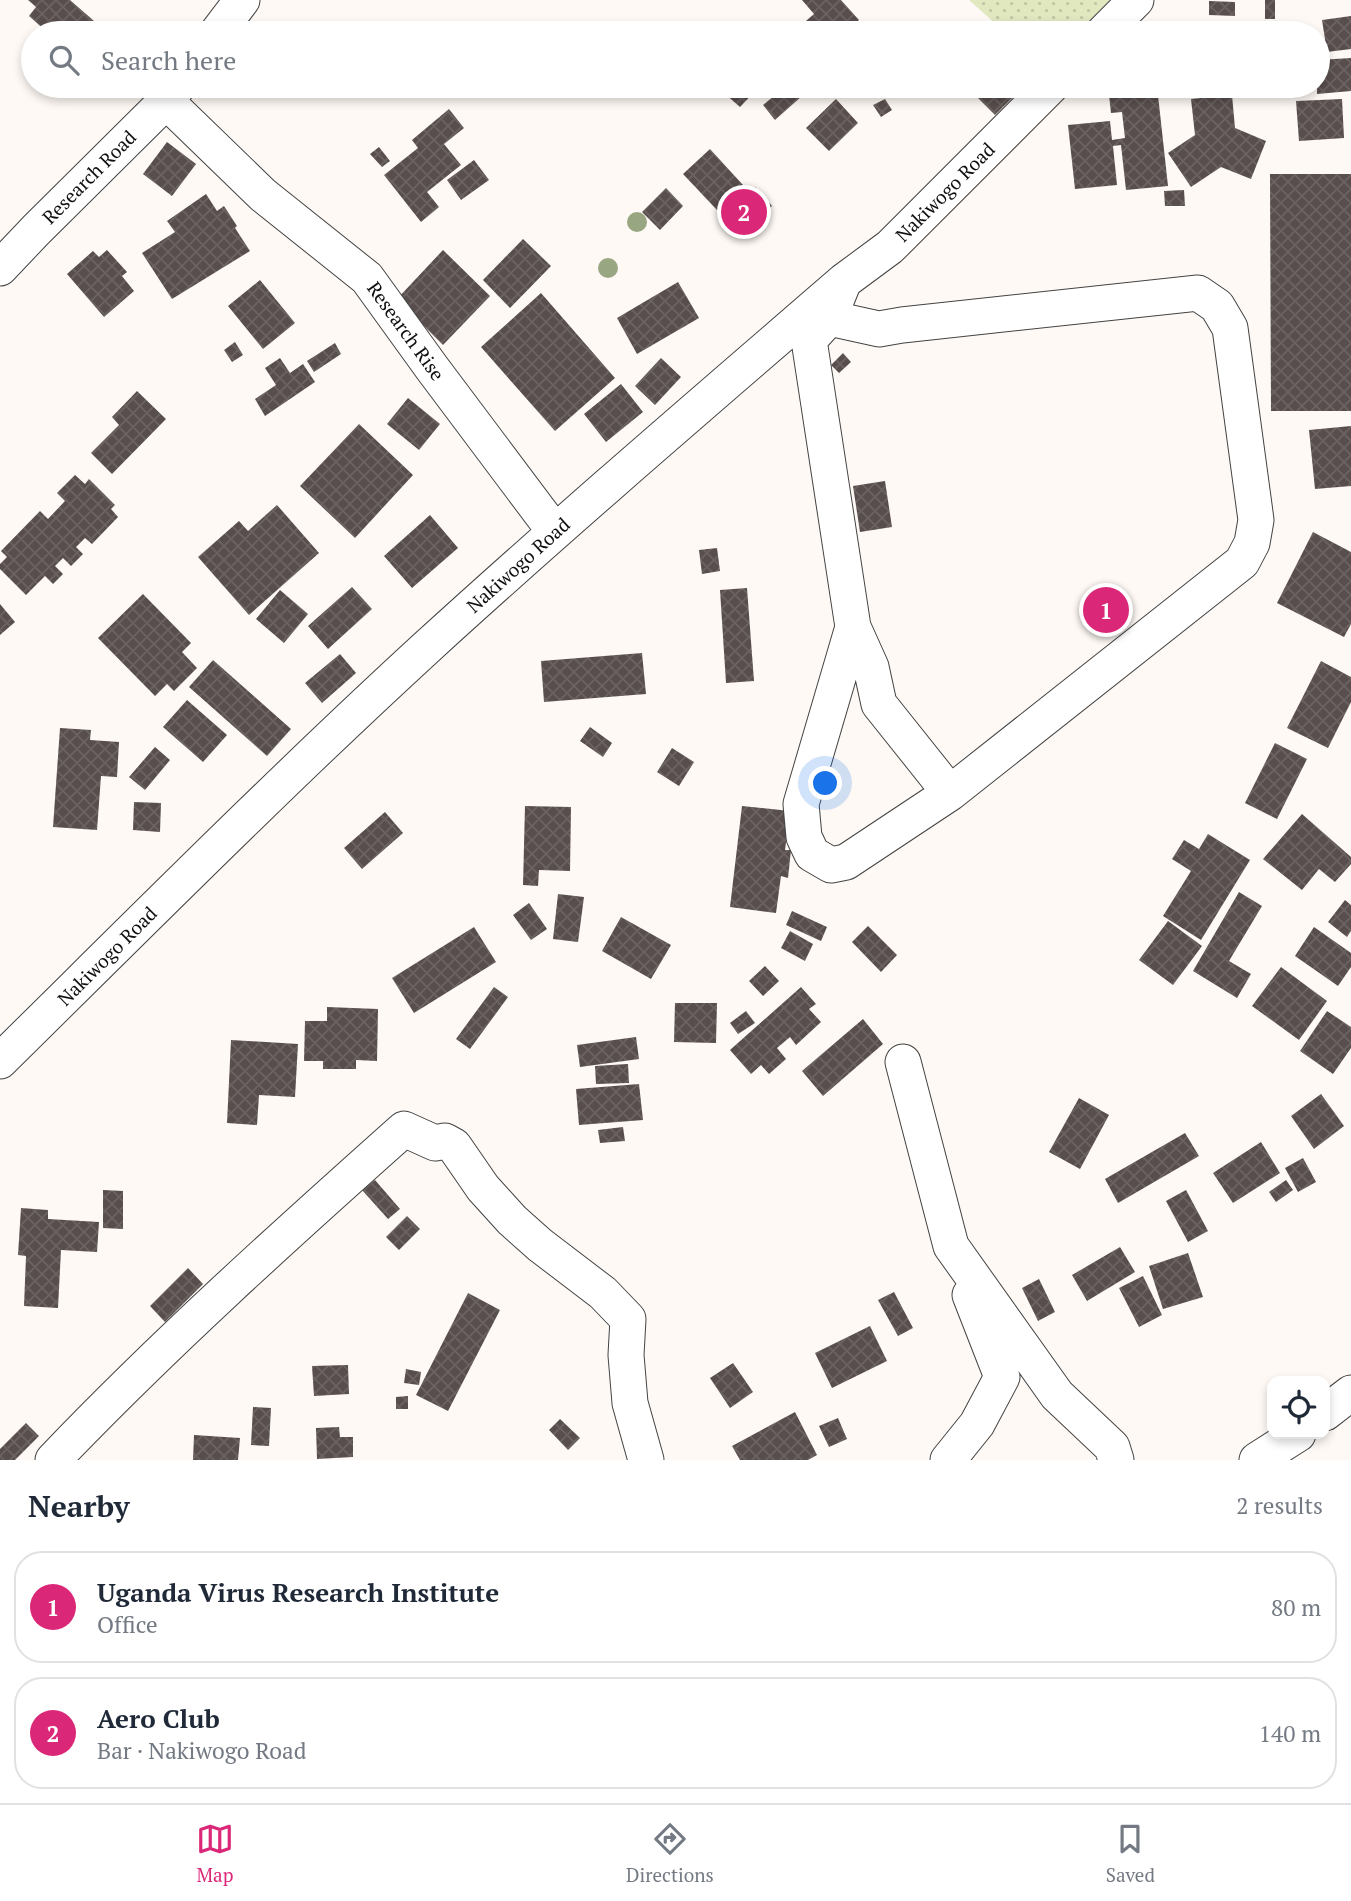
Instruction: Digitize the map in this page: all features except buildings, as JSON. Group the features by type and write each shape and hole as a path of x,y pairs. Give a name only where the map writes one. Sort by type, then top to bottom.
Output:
{"street":[{"path":"226,21 242,0"},
{"path":"1115,21 1136,0"},
{"name":"Research Road","path":"0,268 167,98"},
{"name":"Research Rise","path":"177,98 264,195 368,278 555,532"},
{"name":"Nakiwogo Road","path":"0,1062 256,808 425,649 555,532 844,281 890,247 1039,98"},
{"path":"844,281 829,318 809,340 853,627 871,667 879,704 950,793"},
{"path":"829,318 879,329 1199,293 1217,306 1230,328 1256,520 1252,544 1242,562 950,793 846,862 831,865 813,854 804,837 801,804 853,627"},
{"path":"903,1062 951,1246 1002,1377 977,1424 948,1460"},
{"path":"54,1460 108,1403 222,1294 404,1129 435,1143 445,1141 454,1146 483,1188 512,1220 603,1293 628,1319 626,1355 629,1403 646,1460"},
{"path":"951,1246 1057,1395 1112,1447 1116,1460"},
{"path":"1330,1409 1351,1394"},
{"path":"1257,1460 1290,1439"}],"green space":[{"path":"969,0 1115,0 1096,21 993,21"}],"place":[{"name":"Aero Club","path":"744,212"},
{"name":"Uganda Virus Research Institute","path":"1106,610"}]}
